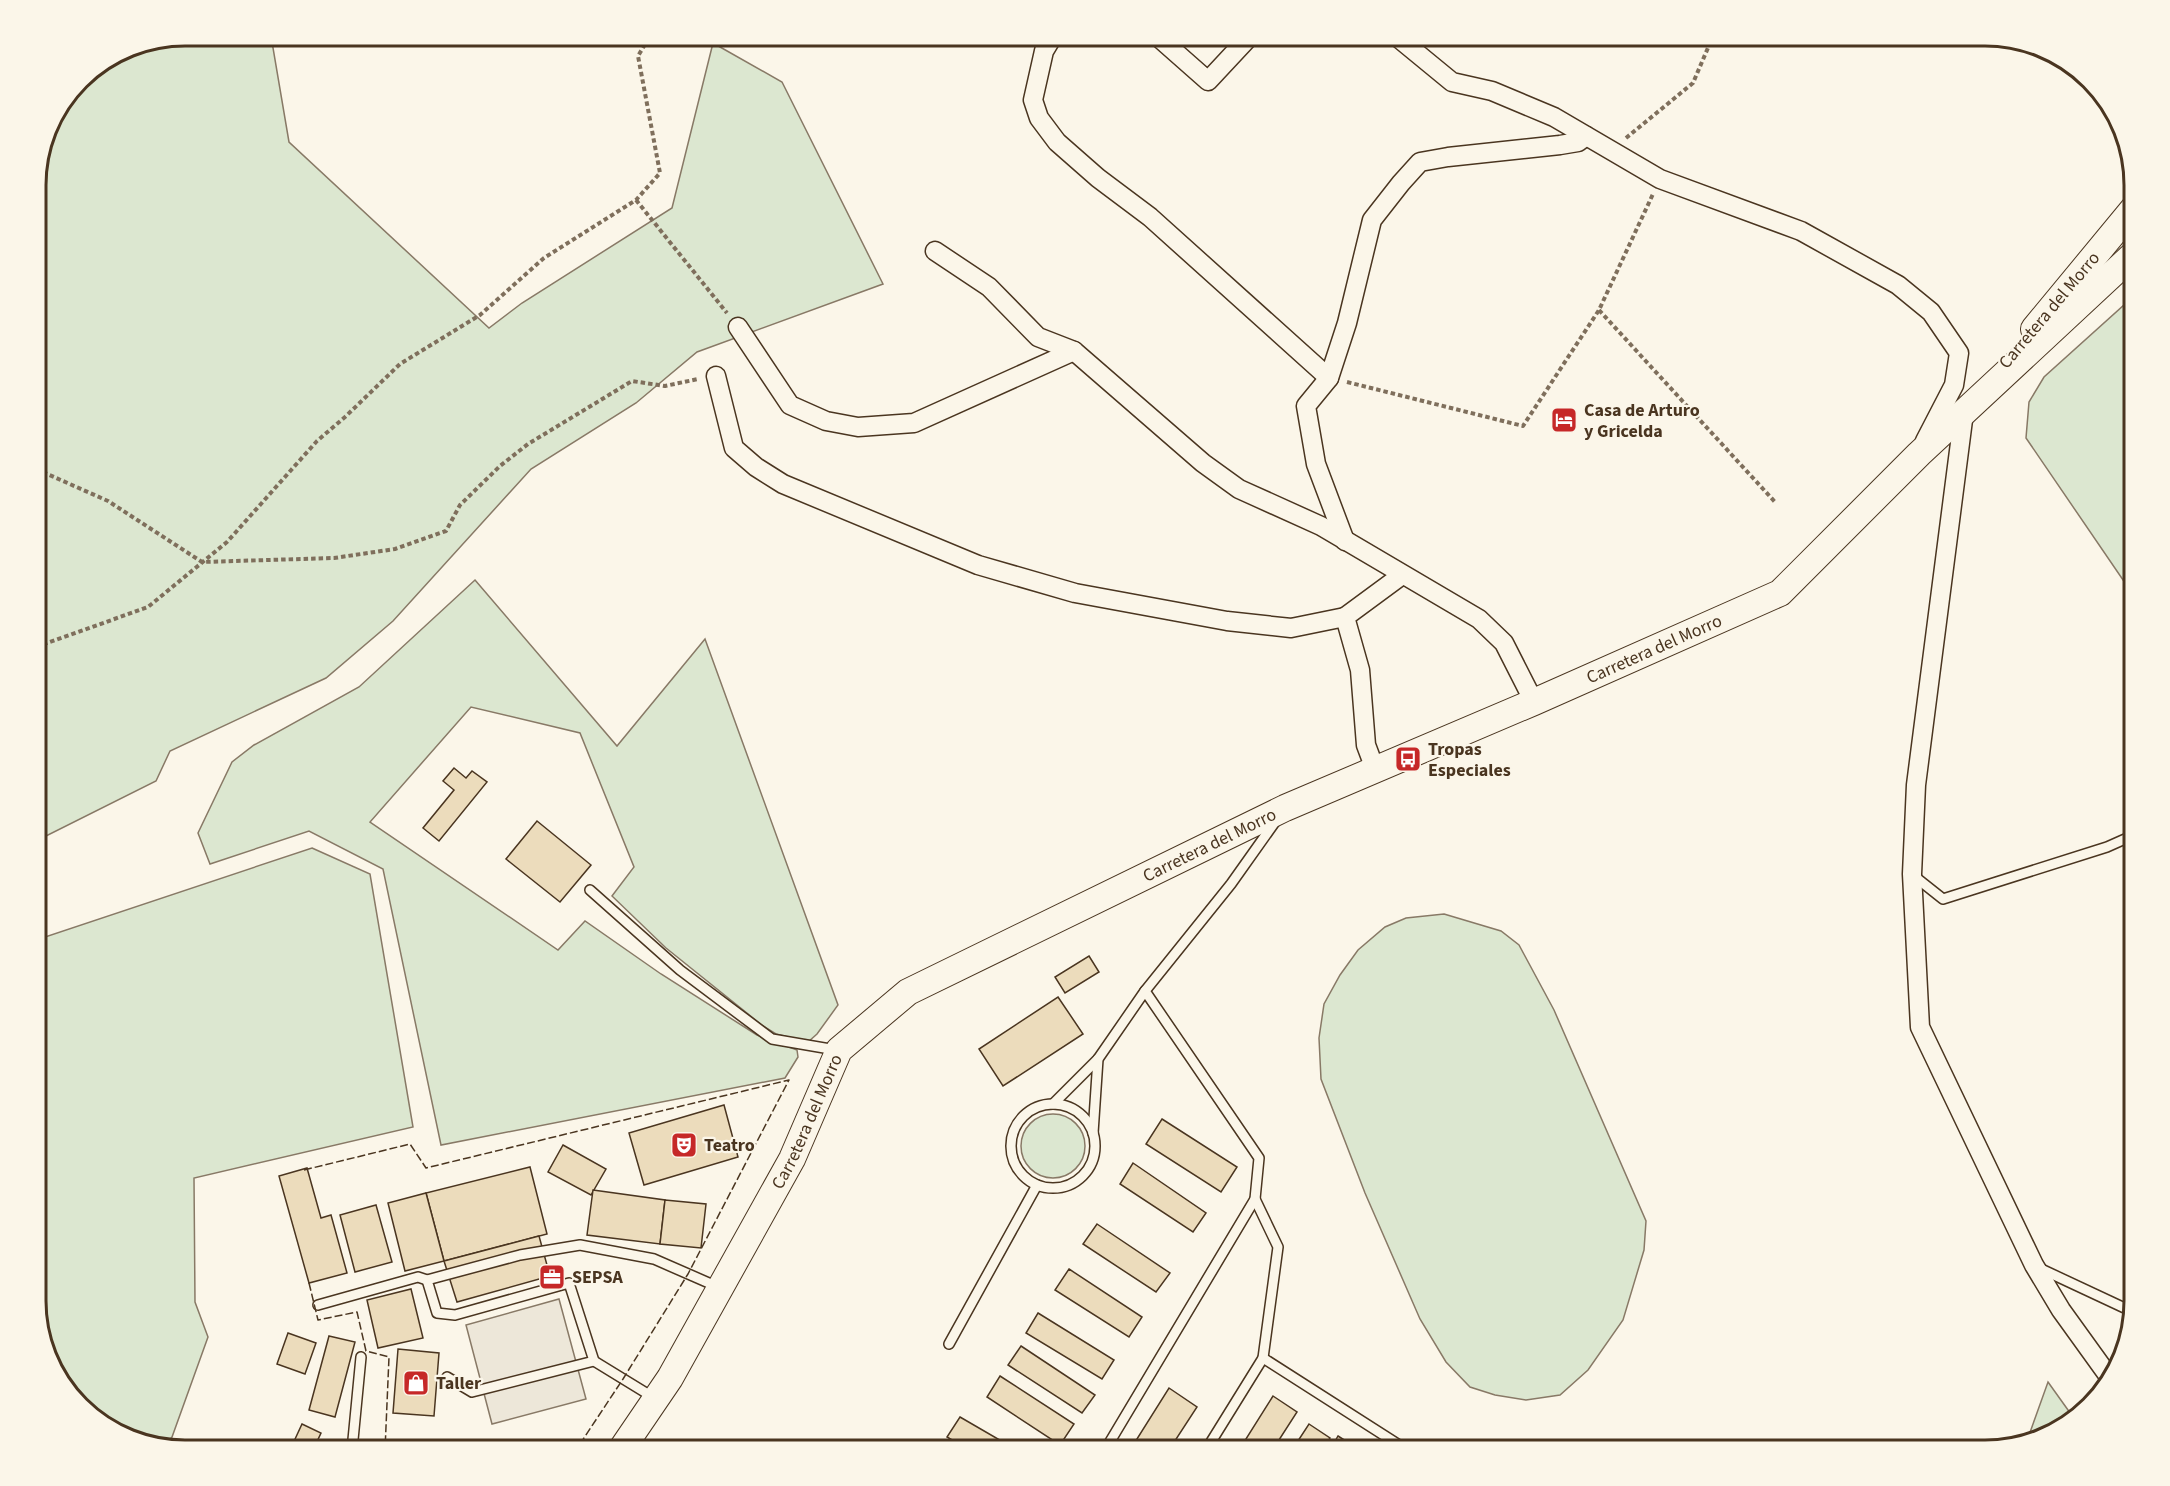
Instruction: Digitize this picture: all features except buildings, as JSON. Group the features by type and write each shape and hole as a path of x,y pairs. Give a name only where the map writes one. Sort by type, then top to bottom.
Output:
{"main road":[{"name":"Carretera del Morro","path":"1964,412 2124,220"},
{"name":"Carretera del Morro","path":"628,1440 670,1378 792,1159 838,1050 908,992 1285,808 1533,702 1780,592 1919,454 2124,263"}],"street":[{"path":"1169,46 1209,81 1241,46"},
{"path":"1409,46 1452,82 1492,91 1554,117 1660,179 1801,231 1898,285 1931,312 1959,353 1954,385 1919,454"},
{"path":"1047,47 1033,100 1039,118 1057,142 1098,178 1150,217 1329,378"},
{"path":"1345,541 1316,464 1306,406 1329,378 1347,323 1372,220 1420,162 1568,144 1578,142 1586,136"},
{"path":"935,251 989,287 1038,337 1074,351 1203,462 1239,489 1321,526 1479,620 1504,643 1533,702"},
{"path":"738,327 790,405 826,421 858,427 914,423 1074,351"},
{"path":"716,376 734,448 756,467 783,484 978,565 1075,593 1227,621 1291,628 1345,617 1402,575"},
{"path":"1964,412 1916,785 1912,874 1920,1027 2034,1265 2061,1310 2104,1370"},
{"path":"1345,617 1360,670 1366,745 1375,769"}],"lane":[{"path":"1053,1104 1098,1059 1145,991 1231,884 1285,808"},
{"path":"1912,874 1943,899 2107,847 2124,839"},
{"path":"590,890 680,970 772,1039 838,1050"},
{"path":"1111,1440 1255,1198 1259,1158 1145,991"},
{"path":"1093,1134 1087,1122 1078,1112 1066,1106 1053,1104 1038,1106 1026,1113 1016,1124 1011,1138 1010,1153 1015,1166 1024,1178 1037,1185 1051,1188 1064,1187 1076,1181 1086,1172 1095,1147 1093,1134 1098,1059"},
{"path":"949,1344 1037,1185"},
{"path":"1212,1440 1263,1358 1278,1247 1255,1198"},
{"path":"318,1305 418,1277 427,1280 520,1255 580,1245 654,1259 720,1288"},
{"path":"2034,1265 2123,1307"},
{"path":"427,1280 437,1313 455,1315 569,1283 594,1361 656,1399"},
{"path":"353,1440 361,1357"},
{"path":"1263,1358 1391,1440"},
{"path":"447,1377 472,1392 594,1361"}],"path":[{"path":"1610,150 1693,83 1709,46"},
{"path":"47,643 148,607 227,542 317,441 400,364 480,315 544,258 636,200 660,173 638,56 644,47"},
{"path":"1329,378 1523,426 1599,310 1660,179"},
{"path":"636,200 738,327"},
{"path":"1599,310 1775,502"},
{"path":"47,474 108,501 202,562 334,558 395,549 446,531 460,505 500,466 528,444 632,381 665,386 716,376"}],"green space":[{"path":"273,47 289,142 489,328 522,303 672,208 712,47 720,47 782,82 883,284 697,352 636,403 531,469 393,621 326,678 170,751 156,781 47,836 47,177 51,150 61,124 70,108 87,87 108,70 124,61 159,49"},
{"path":"2124,305 2124,581 2026,438 2029,402 2044,377"},
{"path":"475,580 617,746 705,639 838,1005 817,1034 808,1042 776,1034 666,948 612,896 634,867 580,733 471,707 370,822 558,950 585,921 661,974 757,1035 797,1050 798,1057 785,1078 441,1145 383,869 309,831 210,864 198,833 232,762 254,745 359,687"},
{"path":"312,848 370,874 413,1127 194,1178 195,1302 208,1337 171,1438 141,1432 124,1425 108,1416 87,1399 65,1370 49,1327 47,1309 47,936"},
{"path":"1444,914 1501,931 1519,945 1554,1010 1646,1221 1644,1250 1623,1320 1588,1370 1560,1395 1526,1400 1495,1395 1470,1387 1446,1362 1420,1319 1365,1193 1321,1079 1319,1038 1324,1004 1340,975 1358,950 1385,927 1406,918"},
{"path":"1053,1114 1065,1116 1076,1123 1083,1134 1085,1146 1083,1158 1076,1169 1065,1176 1053,1178 1041,1176 1030,1169 1023,1158 1021,1146 1023,1134 1030,1123 1041,1116"},
{"path":"2048,1382 2069,1411 2030,1432"}],"shaded area":[{"path":"559,1299 586,1399 492,1424 466,1325"}],"fence":[{"path":"304,1170 410,1144 426,1168 789,1080 688,1274 583,1440"},
{"path":"309,1283 318,1320 357,1312 366,1351 389,1357 385,1440"}],"place":[{"name":"Casa de Arturo y Gricelda","path":"1564,420"},
{"name":"Tropas Especiales","path":"1408,759"},
{"name":"Teatro","path":"684,1145"},
{"name":"SEPSA","path":"552,1277"},
{"name":"Taller","path":"416,1383"}]}
